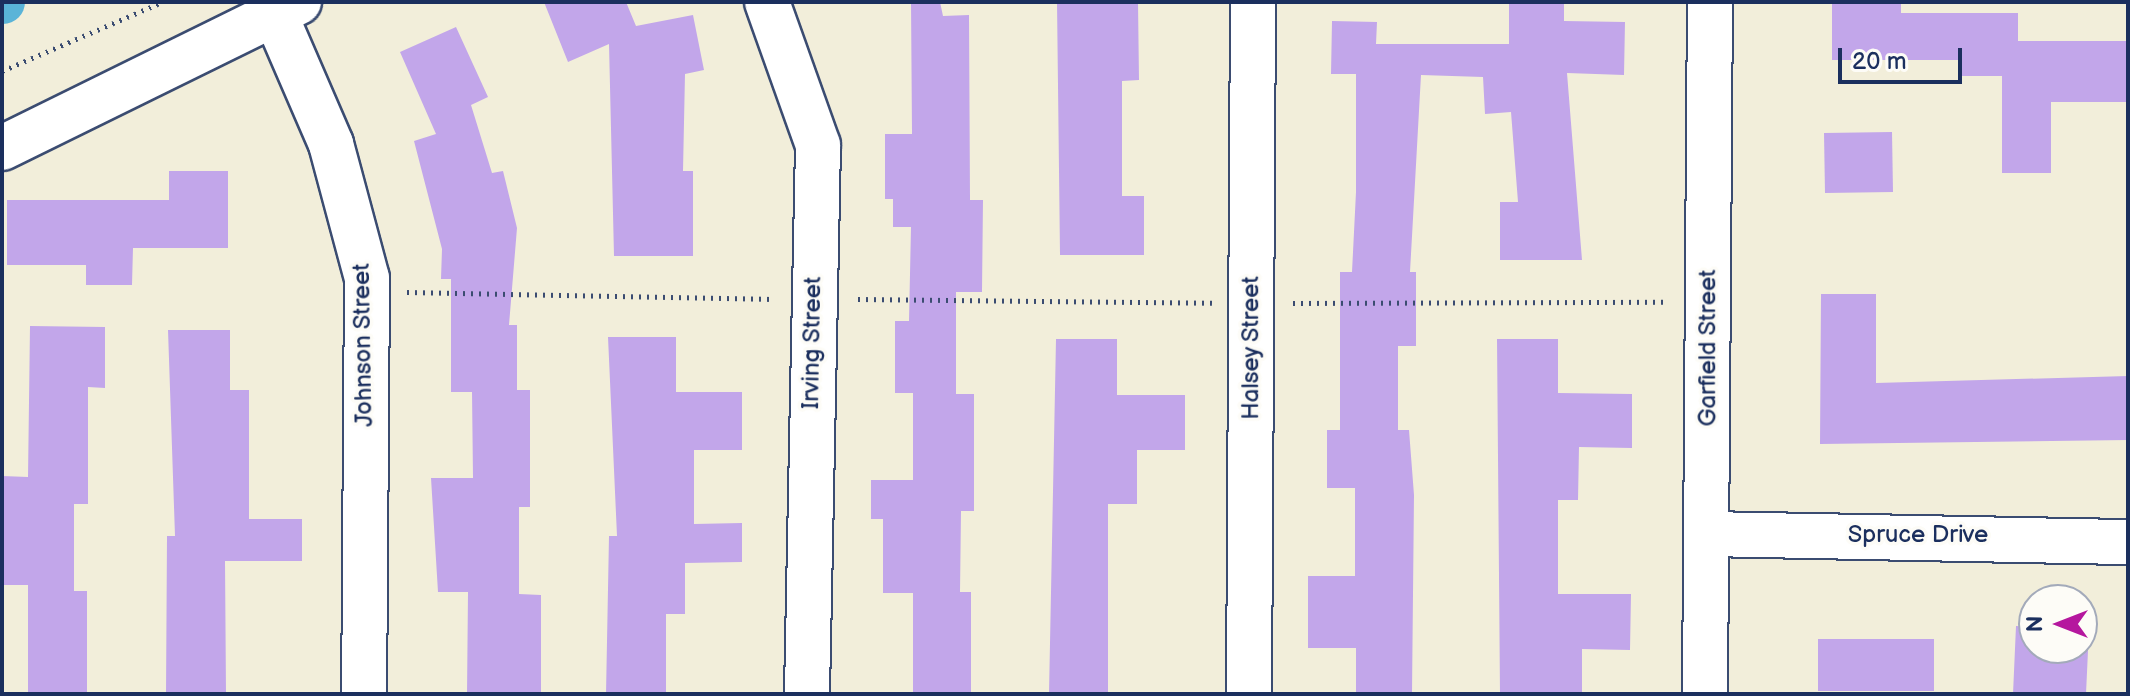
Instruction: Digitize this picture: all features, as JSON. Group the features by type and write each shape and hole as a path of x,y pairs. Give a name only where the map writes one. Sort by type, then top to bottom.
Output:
{"street":[{"name":"Irving Street","path":"767,2 818,145 807,694"},
{"name":"Halsey Street","path":"1249,694 1253,2"},
{"name":"Garfield Street","path":"1705,694 1710,2"},
{"path":"2,148 287,7"},
{"name":"Johnson Street","path":"287,7 331,144 367,278 364,694"},
{"name":"Spruce Drive","path":"1707,534 2128,542"}],"path":[{"path":"2,71 162,2"},
{"path":"398,291 777,299"},
{"path":"840,299 1226,303"},
{"path":"1283,303 1673,302"}],"building":[{"path":"544,2 626,2 636,26 693,15 704,70 685,74 683,171 693,171 693,256 614,256 609,44 568,62"},
{"path":"911,2 940,2 943,16 969,15 970,200 983,200 982,292 956,292 956,394 974,394 974,511 961,511 960,592 971,592 971,694 913,694 913,593 883,593 883,519 871,519 871,480 913,480 913,393 895,393 895,321 909,321 911,227 893,227 893,199 885,199 885,134 912,134"},
{"path":"1057,2 1138,2 1139,80 1122,81 1122,196 1144,196 1144,255 1060,255"},
{"path":"1509,2 1564,2 1564,21 1625,22 1624,75 1567,73 1582,260 1500,260 1500,202 1518,202 1511,112 1485,114 1483,77 1421,75 1410,272 1416,272 1416,346 1398,346 1398,430 1409,430 1414,495 1412,694 1356,694 1356,648 1308,648 1308,576 1355,576 1355,488 1327,488 1327,430 1340,430 1340,272 1352,272 1356,192 1356,74 1331,74 1332,21 1377,22 1376,44 1509,44"},
{"path":"1832,2 1901,2 1901,13 2018,13 2018,41 2128,41 2128,102 2051,102 2051,173 2002,173 2002,76 1962,76 1962,60 1832,60"},
{"path":"456,27 488,97 471,105 492,173 503,171 517,228 509,325 517,325 517,390 530,390 530,507 519,507 519,594 541,595 541,694 467,694 468,592 438,592 431,478 473,478 472,392 451,392 451,279 441,279 442,249 414,141 436,134 400,52"},
{"path":"1892,132 1893,192 1825,193 1824,133"},
{"path":"169,171 228,171 228,248 133,248 132,285 86,285 86,265 7,265 7,200 169,200"},
{"path":"1821,294 1876,294 1876,383 2128,376 2128,440 1820,444"},
{"path":"30,326 105,327 105,388 88,387 88,504 74,504 74,591 87,591 87,694 28,694 28,585 2,585 2,476 28,477"},
{"path":"168,330 230,330 230,390 249,390 249,519 302,519 302,561 225,561 226,694 166,694 167,536 175,536"},
{"path":"608,337 676,337 676,392 742,392 742,450 694,450 694,524 742,523 742,562 685,563 685,614 666,614 666,694 606,694 609,536 617,536"},
{"path":"1056,339 1117,339 1117,395 1185,395 1185,450 1137,450 1137,504 1108,504 1108,694 1049,694"},
{"path":"1497,339 1558,339 1558,393 1632,394 1632,448 1579,447 1578,500 1558,500 1558,594 1631,594 1630,650 1582,649 1582,694 1500,694"},
{"path":"2016,626 2018,664 2087,664 2086,694 2013,694"},
{"path":"1818,639 1934,639 1934,691 1818,691"}]}
